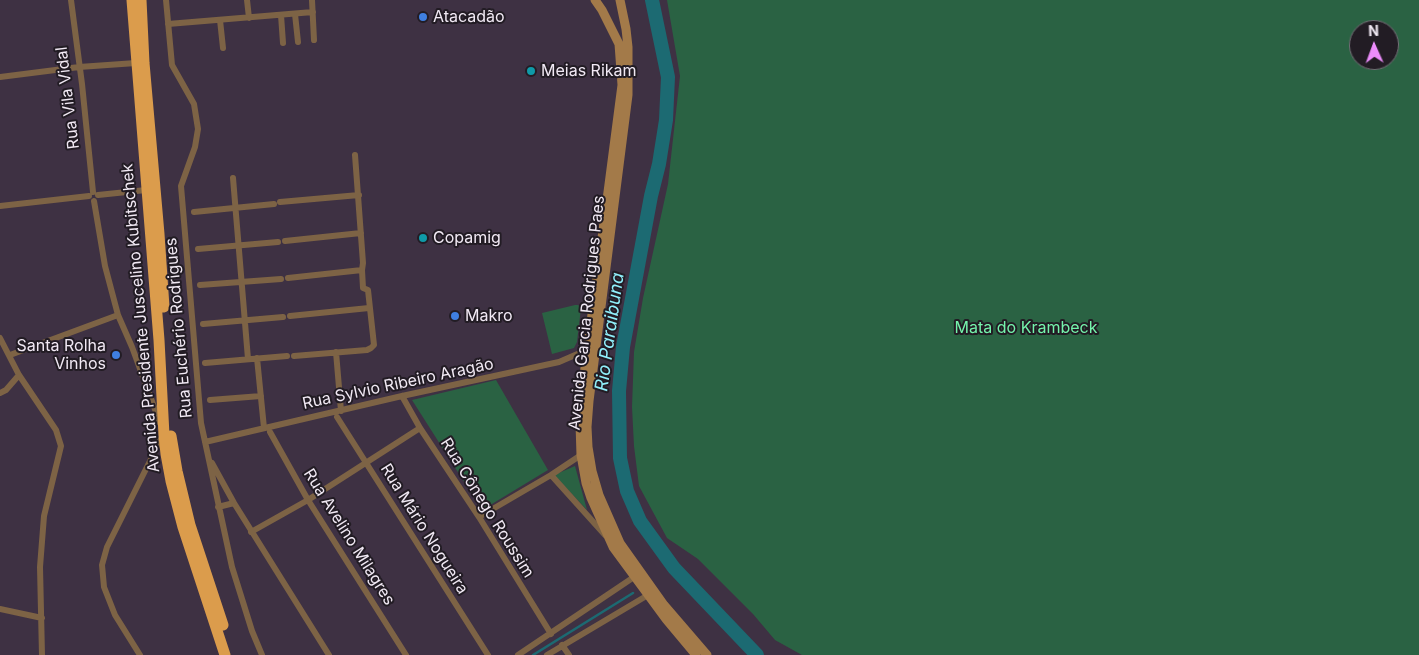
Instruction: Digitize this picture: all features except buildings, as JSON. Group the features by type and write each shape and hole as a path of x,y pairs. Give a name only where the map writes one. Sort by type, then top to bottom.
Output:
{"highway":[{"name":"Avenida Presidente Juscelino Kubitschek","path":"132,0 162,384 164,435 171,481 181,519 225,655"},
{"name":"Avenida Presidente Juscelino Kubitschek","path":"141,0 144,63 159,234 171,432 190,525 233,655"}],"main road":[{"name":"Avenida Garcia Rodrigues Paes","path":"595,0 619,44 622,85 591,349 587,427 588,447 599,496 620,544 664,605 707,655"},
{"name":"Avenida Garcia Rodrigues Paes","path":"620,0 628,47 628,95 580,423 581,454 586,483 610,541 634,577 695,655"},
{"path":"581,454 585,456 590,476 594,479"},
{"path":"634,577 641,580 655,598 664,605"}],"street":[{"name":"Rua Vila Vidal","path":"71,0 93,196 105,266 118,315 164,435"},
{"name":"Rua Euchério Rodrigues","path":"166,0 172,65 194,104 198,130 195,147 181,186 202,423 232,567 262,655"},
{"path":"247,0 249,18"},
{"path":"312,0 314,40"},
{"path":"168,24 313,12"},
{"path":"295,14 298,42"},
{"path":"281,15 283,43"},
{"path":"220,20 223,48"},
{"path":"0,77 136,63"},
{"path":"205,363 336,352 371,348 374,346 368,290 363,288 362,270 364,264 355,154"},
{"path":"233,178 248,359"},
{"path":"0,206 146,190"},
{"path":"194,212 358,195"},
{"path":"198,249 361,233"},
{"path":"200,285 362,270"},
{"path":"203,324 369,308"},
{"path":"10,355 118,315"},
{"path":"0,338 19,376 56,430 60,446 44,516 40,567 42,655"},
{"name":"Rua Sylvio Ribeiro Aragão","path":"205,442 339,414 402,396 559,362 591,349"},
{"path":"336,352 339,414"},
{"path":"257,358 267,430"},
{"path":"0,393 6,390 19,376"},
{"path":"146,385 155,387 162,384"},
{"path":"210,400 261,396"},
{"name":"Rua Cônego Roussim","path":"402,396 420,428 479,517 551,634"},
{"name":"Rua Mário Nogueira","path":"339,414 365,462 488,655"},
{"path":"251,532 308,500 420,428"},
{"name":"Rua Avelino Milagres","path":"267,430 308,500 406,655"},
{"path":"140,655 115,615 104,587 102,566 107,547 164,435"},
{"path":"479,517 581,454"},
{"path":"209,457 251,532 329,655"},
{"name":"Avenida Garcia Rodrigues Paes","path":"551,474 610,541"},
{"path":"218,507 234,503"},
{"path":"518,655 634,577"},
{"path":"547,655 648,595"},
{"path":"0,609 42,618"},
{"path":"562,645 569,655"}],"green space":[{"name":"Mata do Krambeck","path":"667,0 1419,0 1419,655 802,655 775,640 753,614 698,559 667,538 639,486 632,407 634,352 643,298 668,184 680,76"},
{"path":"575,305 581,308 577,342 574,348 552,354 542,313"},
{"path":"496,380 548,470 482,510 412,400"},
{"path":"575,466 587,510 554,475"}],"waterway":[{"name":"Rio Paraibuna","path":"652,0 668,77 666,120 623,347 619,391 620,458 627,491 640,521 674,568 757,655"},
{"path":"533,655 633,593"}],"place":[{"name":"Atacadão","path":"423,17"},
{"name":"Meias Rikam","path":"531,71"},
{"name":"Copamig","path":"423,238"},
{"name":"Makro","path":"455,316"},
{"name":"Santa Rolha Vinhos","path":"116,355"}]}
